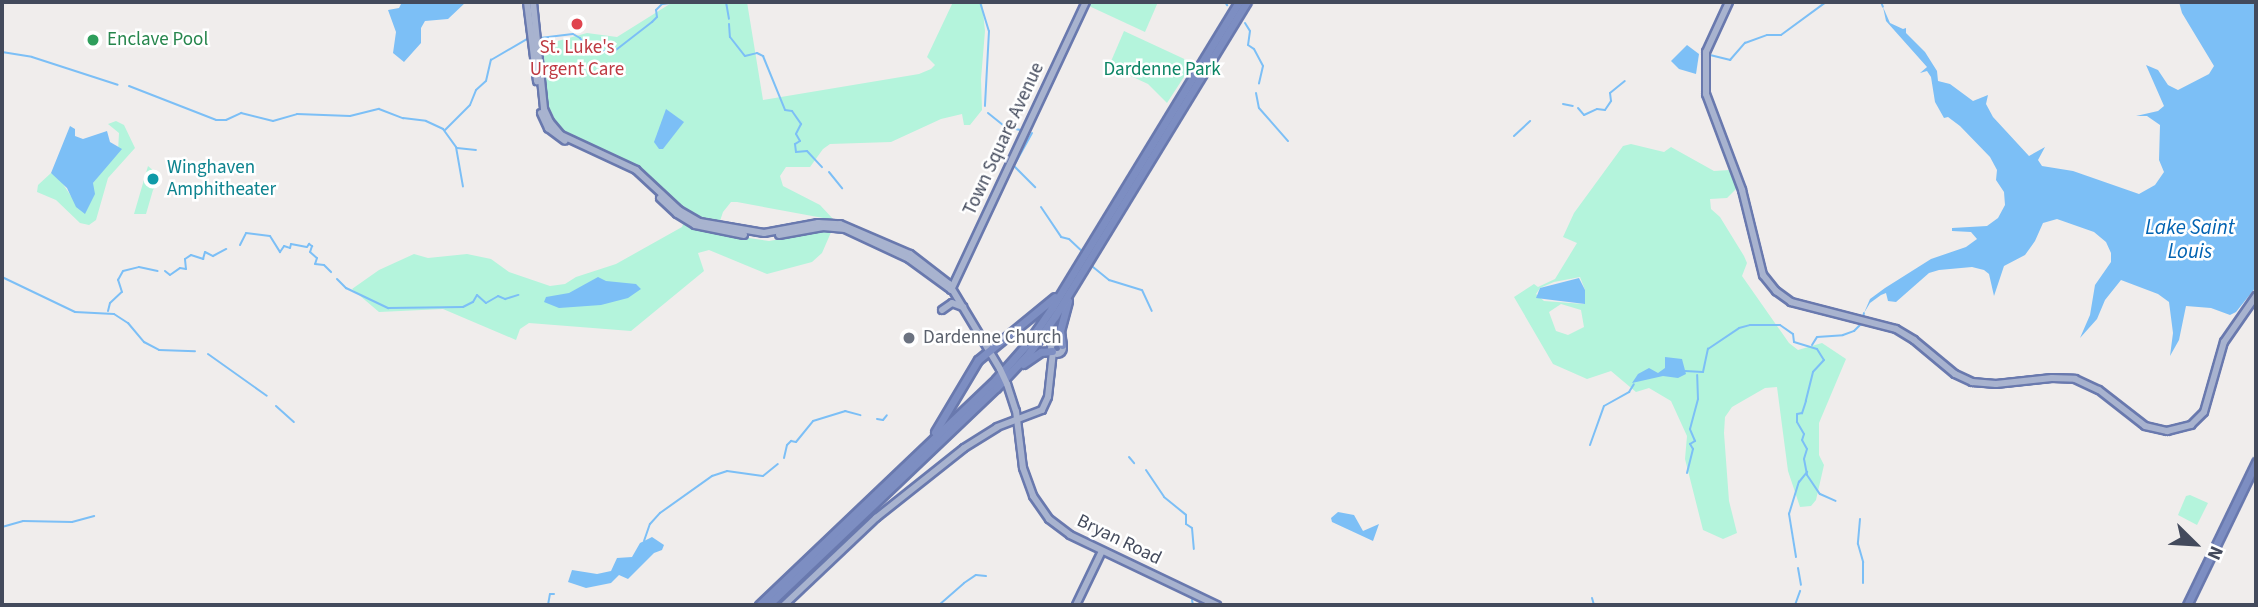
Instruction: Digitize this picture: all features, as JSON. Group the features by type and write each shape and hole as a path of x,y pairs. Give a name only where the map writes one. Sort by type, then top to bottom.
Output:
{"highway":[{"path":"768,605 996,387 1038,341 1205,64 1239,2"},
{"path":"759,605 1010,364 1041,326 1205,64 1247,2"},
{"path":"996,387 1031,358 1044,351 1057,351 1062,321 1076,281"},
{"path":"919,452 937,429 975,363 989,348 1041,310 1067,284"},
{"path":"2190,605 2256,462"},
{"path":"2190,605 2256,473"}],"main road":[{"path":"527,2 540,109 548,128 559,138 634,174 675,212 695,225 762,237 816,228 839,228 909,259 951,290"},
{"path":"533,2 544,109 561,135 636,170 679,211 700,222 764,233 818,223 840,224 910,254 945,280 951,290"},
{"name":"Town Square Avenue","path":"951,290 1086,2"},
{"path":"1729,2 1706,52 1706,94 1742,190 1763,275 1788,300 1804,307 1896,329 1914,340 1955,374 1972,382 1996,384 2052,378 2075,379 2099,390 2144,426 2167,431 2190,425 2204,412 2224,342 2256,296"},
{"path":"945,280 951,279 959,272"},
{"name":"Bryan Road","path":"951,290 989,348 1007,384 1017,422 1023,468 1039,506 1063,531 1217,605"},
{"path":"942,310 952,303 964,307"},
{"path":"784,605 866,526 922,481 987,433 1037,418 1048,408 1057,351"},
{"path":"1076,605 1102,551"}],"green space":[{"path":"673,2 747,2 763,100 919,74 931,69 935,65 927,57 953,2 982,2 985,31 981,79 982,110 970,125 964,125 962,114 941,119 891,142 830,144 810,167 786,167 780,176 783,186 820,205 834,220 731,202 723,212 716,233 769,241 832,230 822,253 812,262 767,274 709,250 698,253 704,271 631,331 529,323 520,329 516,340 443,309 379,312 352,289 379,270 414,254 428,258 467,254 491,259 509,272 550,286 565,284 576,277 616,264 682,227 687,213 643,173 560,130 548,105 543,45 587,33 617,37"},
{"path":"1089,2 1158,2 1145,32 1089,6"},
{"name":"Dardenne Park","path":"1124,31 1193,63 1167,103 1148,84 1109,66"},
{"path":"116,121 124,125 135,148 108,178 96,220 89,225 80,223 56,200 37,192 38,185 51,173 59,178 71,196 93,183 118,151 119,133 108,124"},
{"path":"1631,144 1664,152 1671,147 1714,171 1730,170 1737,188 1727,198 1710,199 1711,209 1720,217 1744,256 1747,263 1742,276 1789,343 1798,350 1822,343 1846,359 1819,423 1819,455 1824,465 1816,500 1811,506 1800,507 1788,471 1777,387 1765,388 1732,407 1725,417 1729,501 1737,533 1723,539 1703,530 1685,459 1687,436 1671,401 1649,388 1636,392 1611,371 1587,379 1553,364 1514,297 1534,284 1538,287 1555,279 1577,243 1563,237 1574,213 1623,146","holes":["1580,277 1585,290 1584,304 1544,301 1536,294 1540,288 1554,282","1561,304 1581,310 1584,327 1568,335 1556,331 1549,312"]},
{"path":"148,166 162,178 153,190 146,214 134,214"},
{"path":"2190,495 2208,503 2197,525 2178,515 2186,496"}],"water":[{"path":"402,2 466,2 448,19 425,21 421,28 421,43 404,62 393,53 396,32 388,10 399,8"},
{"name":"Lake Saint Louis","path":"2179,2 2256,2 2256,287 2236,312 2230,315 2211,308 2186,306 2179,340 2170,356 2173,333 2169,302 2158,294 2121,280 2105,300 2097,319 2080,338 2090,315 2095,285 2111,262 2111,253 2106,242 2094,232 2057,219 2043,223 2025,255 2004,266 1994,296 1989,274 1984,270 1972,267 1939,270 1929,273 1896,302 1888,301 1886,293 1881,295 1870,303 1864,313 1870,299 1885,288 1931,259 1966,247 1977,239 1971,232 1952,231 1952,228 1987,226 1998,218 2005,205 2004,192 1996,180 1997,170 1990,157 1960,126 1948,117 1944,118 1935,102 1931,77 1927,71 1920,73 1927,67 1886,21 1883,7 1890,23 1906,28 1906,33 1925,52 1937,71 1938,81 1950,84 1973,101 1988,95 1986,104 1993,117 2029,156 2045,147 2038,160 2042,166 2073,171 2139,194 2155,185 2164,172 2159,160 2160,125 2147,116 2136,116 2158,111 2164,106 2146,65 2158,70 2168,85 2178,90 2209,74 2214,66 2182,13"},
{"path":"1687,45 1699,54 1696,74 1679,69 1671,61"},
{"path":"666,109 684,122 663,149 659,149 654,142"},
{"path":"70,126 75,129 75,136 83,139 107,131 110,142 122,149 93,183 95,194 85,214 76,207 67,188 51,173"},
{"path":"598,277 606,281 636,284 641,289 628,298 601,305 559,308 544,302 546,297 569,293"},
{"path":"1579,278 1585,290 1585,304 1536,298 1540,288"},
{"path":"1665,357 1682,359 1686,374 1678,378 1663,376 1632,383 1638,374 1649,368 1658,373 1665,368"},
{"path":"1338,512 1354,515 1363,531 1379,524 1373,541 1332,522 1331,518"},
{"path":"652,537 664,545 662,550 654,553 628,579 619,575 611,583 586,588 568,582 572,570 597,574 611,571 617,558 632,557 640,543"}],"waterway":[{"path":"540,38 573,34 580,38 586,47 612,53 652,22 657,17 656,10 662,4 678,2"},
{"path":"726,2 729,19"},
{"path":"980,2 989,31 985,106"},
{"path":"1710,55 1730,60 1745,43 1767,35 1781,35 1826,2"},
{"path":"1881,2 1883,7"},
{"path":"1245,23 1250,31 1248,45 1254,49 1263,66 1259,84"},
{"path":"729,24 730,37 745,56 757,53 763,56 785,110 792,111 801,124 796,134 800,141 795,144 796,152 807,151 822,167"},
{"path":"445,130 470,105 476,90 486,81 491,60 527,39"},
{"path":"2,52 32,57 118,85"},
{"path":"1578,108 1584,115 1597,109 1605,110 1611,101 1610,93 1625,81"},
{"path":"129,86 216,120 226,120 241,113 273,121 297,114 350,116 379,109 403,118 426,121 443,129 456,147 463,186"},
{"path":"1256,93 1259,108 1288,141"},
{"path":"1563,104 1573,106"},
{"path":"988,113 1005,127 1021,130"},
{"path":"1514,136 1530,121"},
{"path":"1032,133 1014,166 1035,187"},
{"path":"457,148 476,150"},
{"path":"829,172 842,188"},
{"path":"1041,207 1061,237 1069,239 1081,250"},
{"path":"240,245 246,233 270,236 280,252 284,246 290,248 291,244 307,247 309,244 312,246 310,252 317,258 315,264 324,265 331,272"},
{"path":"165,271 170,275 180,268 186,269 185,259 191,255 203,259 205,252 213,256 226,249"},
{"path":"108,311 110,303 122,292 118,280 123,271 139,267 158,271"},
{"path":"1093,267 1109,280 1142,290 1152,311"},
{"path":"2,277 75,312 114,314 128,323 144,342 159,350 195,351"},
{"path":"337,279 346,288 388,308 463,307 473,302 477,295 486,303 498,296 505,299 518,295"},
{"path":"1863,317 1864,313"},
{"path":"1812,345 1817,337 1843,335 1854,331 1862,323"},
{"path":"1685,371 1703,372 1708,349 1739,328 1750,325 1780,325 1793,334 1794,342 1817,349 1824,360 1813,372 1802,413 1797,414 1797,422 1804,434 1802,440 1807,449 1804,459 1807,475 1820,494 1836,501"},
{"path":"208,354 267,396"},
{"path":"1687,473 1693,449 1690,444 1695,441 1690,429 1698,399 1697,375"},
{"path":"1590,445 1604,406 1629,392 1634,384"},
{"path":"276,406 294,422"},
{"path":"784,458 787,445 791,441 796,442 813,421 845,411 860,415"},
{"path":"877,419 883,420 887,415"},
{"path":"1129,457 1134,463"},
{"path":"644,541 650,524 660,513 712,476 727,471 763,476 778,464"},
{"path":"1146,470 1164,497 1186,515 1186,524 1192,528 1194,549"},
{"path":"1796,557 1789,514 1799,482 1807,472"},
{"path":"2,527 23,521 72,522 94,516"},
{"path":"1860,519 1858,544 1863,562 1863,583"},
{"path":"1798,568 1801,585"},
{"path":"939,605 976,575 986,576"},
{"path":"1795,605 1800,591"},
{"path":"548,605 550,594 554,594"},
{"path":"1592,598 1594,605"},
{"path":"1192,600 1193,605"}],"place":[{"name":"St. Luke's Urgent Care","path":"577,24"},
{"name":"Enclave Pool","path":"93,40"},
{"name":"Winghaven Amphitheater","path":"153,179"},
{"name":"Dardenne Church","path":"909,338"}]}
